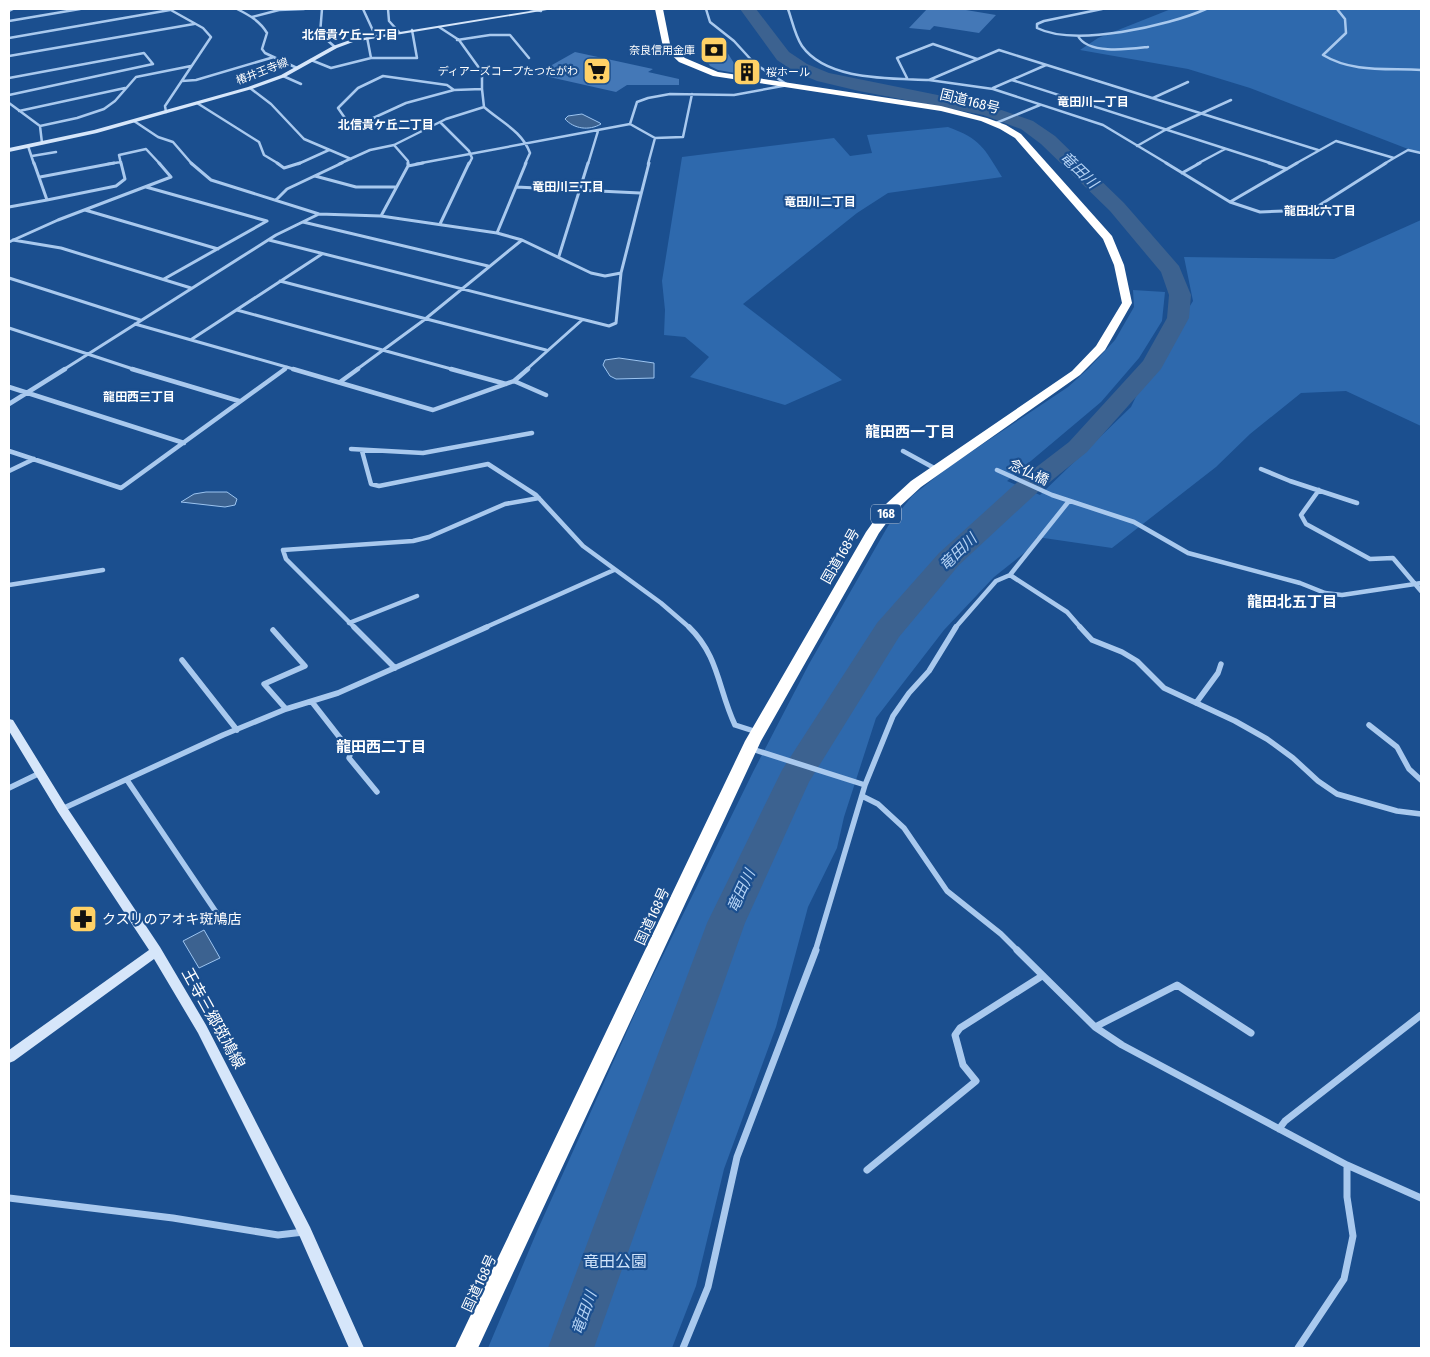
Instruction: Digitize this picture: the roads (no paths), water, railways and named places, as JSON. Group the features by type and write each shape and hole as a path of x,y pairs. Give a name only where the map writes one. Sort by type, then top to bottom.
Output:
{"highway":[{"name":"国道168号","path":"466,1348 753,750 757,733 873,532 891,507 916,484 1076,373 1101,348 1127,303 1119,265 1108,238 1018,136 1001,122 903,102 716,74 682,60 666,45 659,9"}],"main road":[{"name":"椿井王寺線","path":"9,150 134,121 250,88 283,76 335,47 367,37 551,9"},
{"name":"王寺三郷斑鳩線","path":"9,723 62,809 156,951 202,1029 305,1232 357,1348"},
{"path":"9,1057 156,951"}],"street":[{"path":"9,11 14,9"},
{"path":"9,21 80,9"},
{"path":"237,9 252,16 263,26 267,33 262,49 297,68"},
{"path":"271,9 275,11"},
{"path":"252,16 275,11 304,9"},
{"path":"322,9 320,34 335,47"},
{"path":"364,9 375,36"},
{"path":"388,9 389,21 399,32"},
{"path":"530,9 540,11"},
{"path":"706,9 710,22 734,41 755,64 788,85"},
{"path":"788,9 802,45 821,64 864,76 929,80 993,89 1103,125 1230,202 1260,212 1312,210 1408,150 1421,153"},
{"path":"1102,9 1044,21 1037,24 1038,30 1047,34 1078,36 1170,22 1200,13 1206,9"},
{"path":"1337,9 1345,19 1346,34 1323,55 1334,63 1350,67 1421,70"},
{"path":"9,38 169,10 203,28 211,37 165,106 166,112"},
{"path":"9,56 194,24"},
{"path":"439,27 442,31 461,42 473,63 482,72 484,107 529,145 530,152 497,233"},
{"path":"311,60 331,68 371,58 417,58 412,30"},
{"path":"457,40 490,35 510,35 529,58"},
{"path":"1078,36 1084,43 1092,47 1116,49 1148,47"},
{"path":"367,37 371,58"},
{"path":"907,78 897,58 933,44 978,59"},
{"path":"929,80 999,50 1318,150"},
{"path":"9,78 144,53 153,64 9,95"},
{"path":"182,81 196,80 274,57"},
{"path":"993,89 1046,65"},
{"path":"40,126 103,109 114,102 129,81 136,77 191,66"},
{"path":"283,76 300,84"},
{"path":"454,90 447,85 383,76 362,84 353,90 338,108 349,124 358,125 406,103 454,90 482,89"},
{"path":"1012,80 1287,169"},
{"path":"1153,98 1188,82"},
{"path":"630,124 637,102 660,94 744,94 767,91 788,85"},
{"path":"20,111 125,88"},
{"path":"250,88 271,104 304,138 351,159"},
{"path":"408,166 471,156 630,124 656,138 684,137 692,94"},
{"path":"1137,146 1165,130 1230,100"},
{"path":"9,103 40,126 42,143"},
{"path":"197,103 259,142 268,159 284,168 292,167 329,150"},
{"path":"1001,122 1041,105"},
{"path":"276,200 288,189 370,150 394,144 440,122 484,107"},
{"path":"134,121 158,137 173,142 192,165 211,180 319,214 381,216 497,233 522,240 592,273 605,276 621,273"},
{"path":"440,122 469,151 472,158 440,224"},
{"path":"559,256 598,131"},
{"path":"269,240 609,326 616,323 621,273 640,193 656,138"},
{"path":"1230,202 1336,141 1394,158"},
{"path":"381,216 408,166 408,161 394,144"},
{"path":"28,146 47,200"},
{"path":"9,207 116,186 125,179 119,155 146,149 171,177 11,241"},
{"path":"1182,173 1225,149"},
{"path":"32,156 56,152"},
{"path":"40,177 121,162"},
{"path":"315,176 356,187 395,187"},
{"path":"516,187 640,193"},
{"path":"146,188 267,222 164,279"},
{"path":"85,210 218,249"},
{"path":"9,404 269,240 319,214"},
{"path":"303,222 488,266"},
{"path":"340,382 424,320 522,240"},
{"path":"11,241 61,248 191,288"},
{"path":"192,339 322,254"},
{"path":"9,278 140,320"},
{"path":"280,281 424,320 546,350"},
{"path":"236,310 506,384"},
{"path":"134,324 192,339 433,410 514,381 546,350 582,320"},
{"path":"9,328 86,355 239,401"},
{"path":"9,451 121,488 287,367"},
{"path":"514,381 546,395"},
{"path":"9,388 184,443"},
{"path":"351,449 424,453 532,433"},
{"path":"362,451 371,484 378,486 488,464 528,488 581,544 614,570 636,582 674,612 702,641 714,658 730,716 735,725 757,733"},
{"path":"903,451 936,470"},
{"path":"9,470 34,459"},
{"path":"1261,469 1357,503"},
{"name":"念仏橋","path":"997,470 1052,495 1134,522 1188,553 1300,583 1325,592 1342,595 1421,583"},
{"path":"1319,490 1301,515 1306,524 1370,558 1393,558 1421,591"},
{"path":"395,668 286,560 283,550 336,544 351,546 413,541 429,537 505,504 539,498"},
{"path":"683,1348 708,1287 738,1157 815,953 865,785 894,716 909,693 929,671 959,622 996,581 1010,575 1069,501"},
{"path":"9,585 103,570"},
{"path":"62,809 236,730 286,709 312,702 395,668 614,570"},
{"path":"1010,575 1066,612 1092,640 1122,652 1137,661 1164,688 1236,721 1267,739 1337,794 1396,811 1421,814"},
{"path":"349,623 417,596"},
{"path":"272,630 305,666 264,684 286,709"},
{"path":"182,660 236,730"},
{"path":"1196,703 1218,673 1221,664"},
{"path":"312,702 350,752 349,758 377,792"},
{"path":"1369,725 1397,747 1409,768 1421,780"},
{"path":"753,750 865,785"},
{"path":"9,788 40,773"},
{"path":"127,780 216,912"},
{"path":"862,796 878,804 904,828 947,891 1001,934 1095,1026 1122,1045 1347,1165 1421,1198"},
{"path":"867,1170 976,1082 963,1065 955,1035 960,1028 1042,976"},
{"path":"1095,1026 1177,985 1251,1033"},
{"path":"1279,1129 1284,1121 1355,1068 1421,1015"},
{"path":"1298,1348 1344,1279 1353,1236 1347,1197 1347,1165"},
{"path":"9,1198 173,1218 278,1235 305,1232"}],"waterway":[{"name":"竜田川","path":"571,1348 726,923 794,779 888,630 949,559 1031,484 1078,447 1153,364 1178,318 1180,295 1171,271 1117,207 1048,140 1027,125 987,110 859,86 823,77 801,68 783,56 748,9"}],"place":[{"name":"奈良信用金庫","path":"714,50"},
{"name":"ディアーズコープたつたがわ","path":"597,71"},
{"name":"桜ホール","path":"747,72"},
{"name":"クスリのアオキ斑鳩店","path":"83,919"}],"district":[{"name":"北信貴ケ丘一丁目","path":"350,35"},
{"name":"竜田川一丁目","path":"1093,102"},
{"name":"北信貴ケ丘二丁目","path":"386,125"},
{"name":"竜田川三丁目","path":"568,187"},
{"name":"竜田川二丁目","path":"820,202"},
{"name":"龍田北六丁目","path":"1320,211"},
{"name":"龍田西三丁目","path":"139,397"},
{"name":"龍田西一丁目","path":"910,432"},
{"name":"龍田北五丁目","path":"1292,602"},
{"name":"龍田西二丁目","path":"381,747"}],"park label":[{"name":"竜田公園","path":"615,1261"}]}
